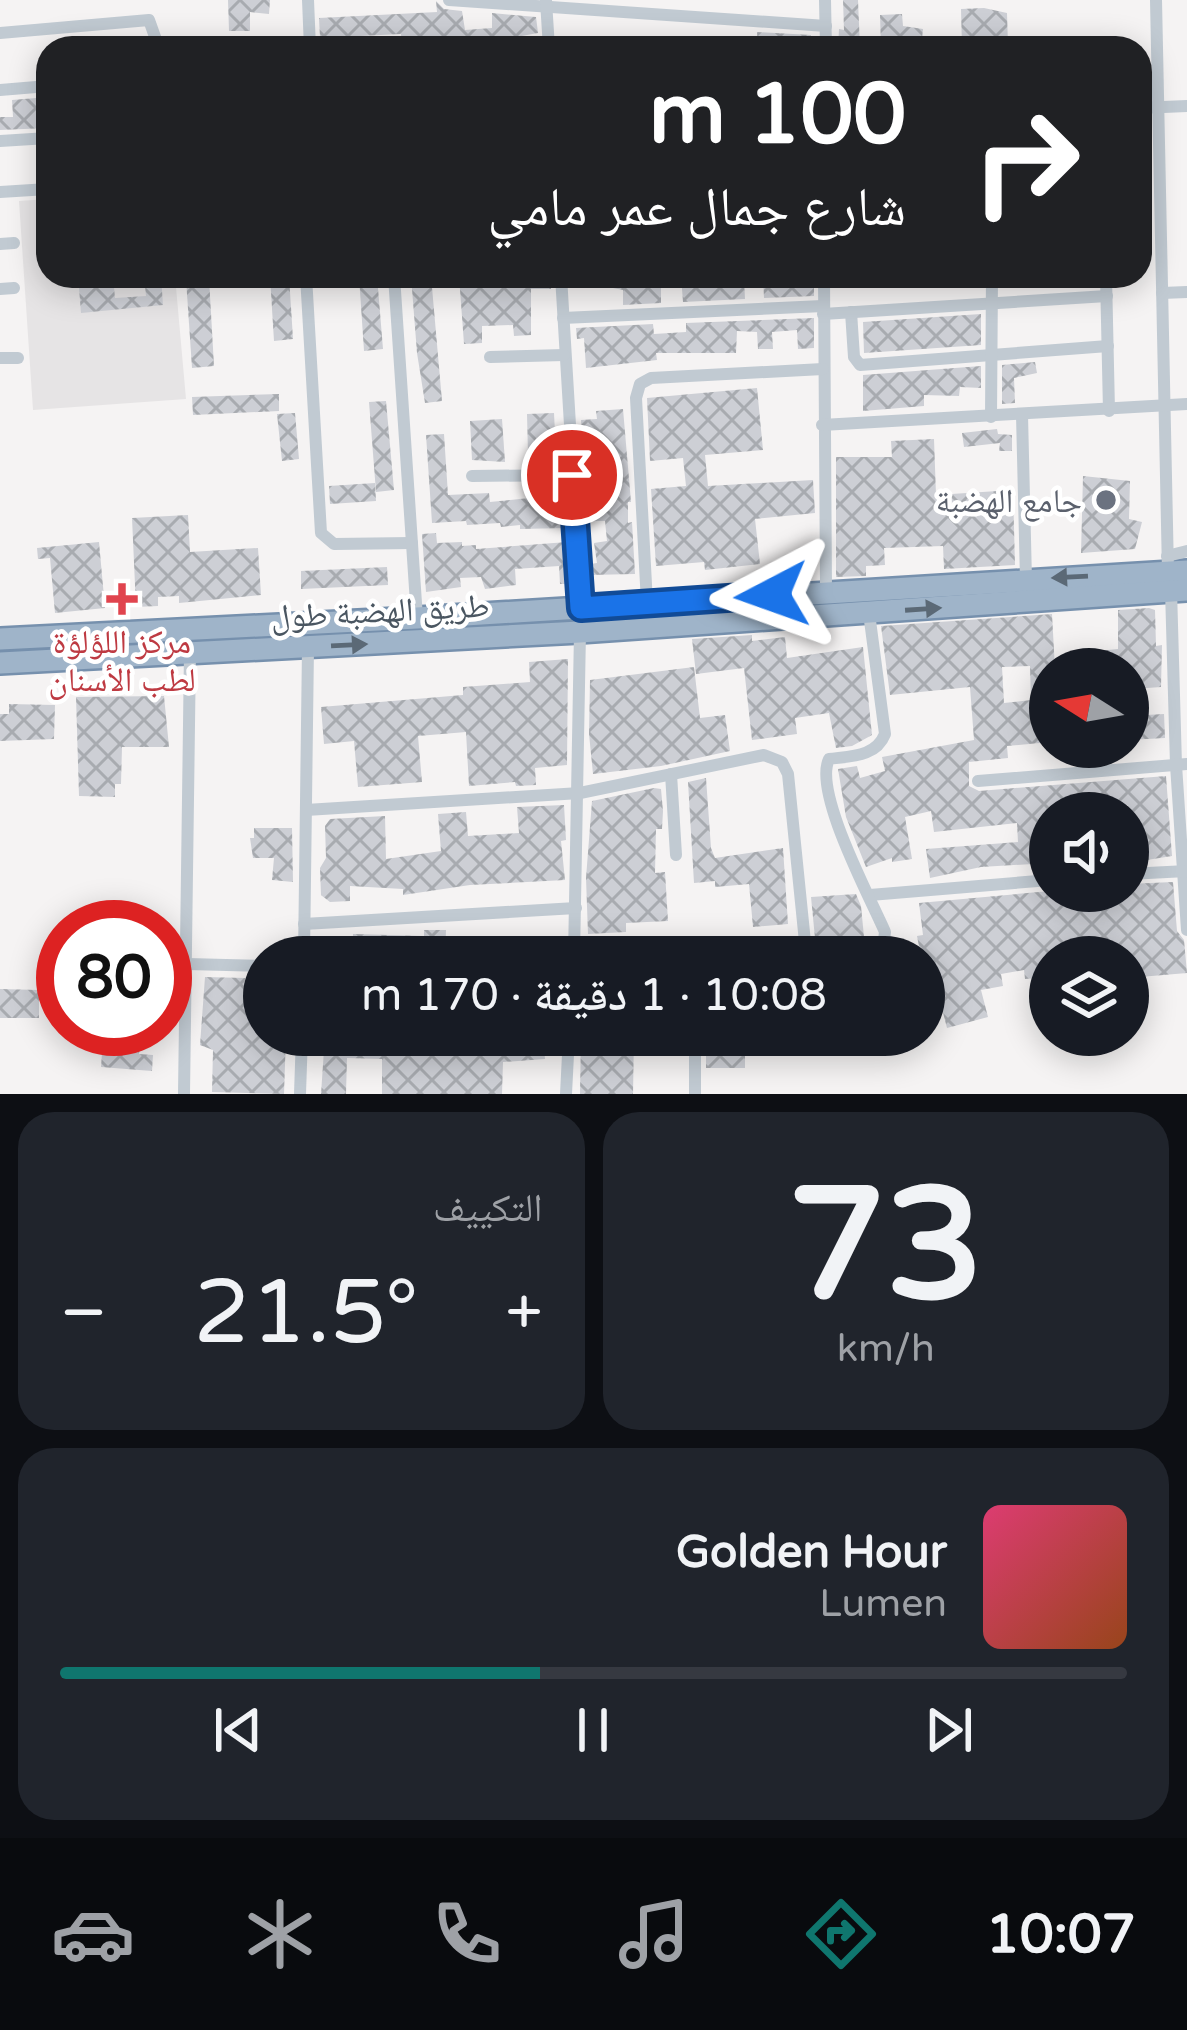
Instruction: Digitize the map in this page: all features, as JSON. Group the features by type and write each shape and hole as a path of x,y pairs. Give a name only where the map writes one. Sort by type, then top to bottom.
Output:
{"highway":[{"name":"طريق الهضبة طول","path":"0,639 1026,580 1176,576"},
{"name":"طريق الهضبة طول","path":"0,663 869,613 1176,576"}],"street":[{"path":"308,0 310,36"},
{"path":"449,0 546,3 826,26"},
{"path":"825,0 826,36"},
{"path":"1156,0 1165,406 1176,576 1187,930"},
{"path":"546,3 548,36"},
{"path":"748,19 749,36"},
{"path":"0,33 149,20 156,36"},
{"path":"0,90 36,87"},
{"path":"1152,107 1187,106"},
{"path":"0,141 36,139"},
{"path":"0,192 36,190"},
{"path":"307,288 321,533 334,544 412,542"},
{"path":"395,288 417,618"},
{"path":"562,288 581,608"},
{"path":"824,288 826,592"},
{"path":"991,417 992,288"},
{"path":"1107,288 1109,411"},
{"path":"1162,293 1187,292"},
{"path":"563,318 851,312 1107,296"},
{"path":"851,312 854,357 860,365 1108,346"},
{"path":"490,357 564,355"},
{"path":"0,358 17,358"},
{"path":"647,603 635,398 640,384 651,378 823,369"},
{"path":"822,425 1187,404"},
{"path":"1022,416 1026,580"},
{"path":"472,476 572,475"},
{"path":"1176,576 1187,550"},
{"path":"869,613 885,734 881,746 872,752 829,759 824,771 831,806 884,936"},
{"path":"188,900 190,626"},
{"path":"575,936 580,632"},
{"path":"304,936 308,647"},
{"path":"306,810 580,793 764,755 782,762 788,774 804,936"},
{"path":"978,782 1181,765"},
{"path":"671,774 676,855"},
{"path":"1149,873 1186,871"},
{"path":"870,895 1029,882"},
{"path":"304,924 576,908"},
{"path":"192,964 243,965"},
{"path":"184,1094 185,1056"},
{"path":"301,1094 302,1056"},
{"path":"566,1094 568,1056"},
{"path":"695,1056 695,1094"}],"shaded area":[{"path":"36,200 36,288 176,288 186,399 33,410 19,201"}],"building":[{"path":"228,0 270,0 269,14 250,12 250,31 229,31"},
{"path":"843,0 858,0 860,36 839,36 839,29 844,30"},
{"path":"436,1 444,9 462,11 465,30 492,28 492,13 536,17 538,33 320,36 319,18 437,12"},
{"path":"961,9 1007,13 1008,36 962,36"},
{"path":"902,14 903,26 923,29 922,36 881,36 880,15"},
{"path":"757,32 811,35 811,36 757,36"},
{"path":"36,98 36,128 0,130 0,117 13,117 12,100"},
{"path":"79,288 114,288 115,298 146,296 145,288 162,288 163,305 81,313"},
{"path":"187,288 210,288 214,366 192,368"},
{"path":"271,288 290,288 293,339 274,341"},
{"path":"360,288 378,288 383,349 364,351"},
{"path":"412,288 432,288 442,401 425,403"},
{"path":"460,288 551,288 531,289 531,335 514,336 513,325 482,326 482,343 464,344"},
{"path":"613,288 661,288 661,303 623,305 623,290"},
{"path":"682,288 744,288 745,299 683,302"},
{"path":"764,288 814,288 814,296 764,298"},
{"path":"981,314 981,345 864,353 863,322"},
{"path":"814,318 814,348 798,349 797,330 772,332 773,349 758,349 757,332 737,331 736,353 656,353 657,360 586,368 584,338 577,339 576,328 653,324 654,334 686,332 686,323"},
{"path":"1035,362 1037,373 1014,378 1015,403 1002,404 1002,365"},
{"path":"981,366 981,388 960,387 959,396 924,395 924,406 863,411 863,375"},
{"path":"757,388 763,450 705,455 708,486 813,480 815,513 755,519 760,564 705,570 704,562 656,566 651,489 686,486 683,458 650,461 647,398"},
{"path":"279,394 279,411 193,415 192,397"},
{"path":"386,401 394,490 376,492 369,402"},
{"path":"623,409 635,574 590,575 589,564 597,563 594,543 607,541 605,521 593,521 593,504 585,504 581,420 597,419 596,411"},
{"path":"295,413 299,459 282,461 277,414"},
{"path":"554,413 556,453 528,454 527,414"},
{"path":"502,419 505,462 472,460 470,421"},
{"path":"997,429 998,434 1012,435 1012,451 999,451 1000,443 964,447 962,433"},
{"path":"444,434 448,495 489,493 490,502 529,498 528,486 563,486 566,528 432,523 426,435"},
{"path":"934,439 936,495 1013,490 1015,565 944,569 943,546 884,548 885,565 866,566 866,576 836,577 836,457 892,457 891,441"},
{"name":"جامع الهضبة","path":"1083,476 1130,481 1129,519 1142,522 1135,549 1081,553"},
{"path":"375,483 376,501 330,504 329,486"},
{"path":"188,515 190,552 258,548 261,595 179,603 179,596 158,597 158,606 136,607 132,518"},
{"path":"436,533 437,543 462,542 476,549 567,542 569,584 560,584 559,566 515,569 516,585 485,589 481,577 460,578 461,587 426,592 422,534"},
{"path":"99,542 105,608 55,613 50,558 38,559 37,548"},
{"path":"387,567 388,585 301,589 301,571"},
{"path":"1118,610 1155,610 1156,646 1162,645 1161,687 1149,688 1149,648 1118,648"},
{"path":"1052,614 1054,648 1029,648 1029,666 1002,667 1004,703 1029,700 1029,744 1007,746 1008,758 969,762 969,786 979,791 1166,776 1172,856 1149,860 1149,792 1029,792 1029,864 981,867 930,878 926,849 1018,842 1017,823 934,832 931,811 905,817 912,859 892,862 892,858 866,867 846,817 838,769 857,766 860,778 885,771 882,757 974,740 970,687 890,695 881,626"},
{"path":"752,635 752,641 785,637 787,658 863,647 872,735 836,748 829,713 795,718 797,734 752,740 744,668 696,674 692,639"},
{"path":"568,659 567,765 535,768 536,785 469,786 466,732 418,736 422,782 358,787 354,741 324,744 321,707 463,695 463,687 530,682 529,662"},
{"path":"694,667 700,718 725,715 730,751 593,774 590,680"},
{"path":"164,696 169,747 122,747 121,784 115,784 115,797 79,796 76,697"},
{"path":"9,704 55,705 54,739 0,741 0,714 9,714"},
{"path":"1164,714 1165,738 1149,739 1149,715"},
{"path":"706,778 715,858 783,848 788,924 753,927 749,884 715,887 715,881 694,883 688,782"},
{"path":"661,789 663,811 662,829 656,829 655,873 665,872 668,921 626,923 626,932 588,934 586,878 592,801"},
{"path":"564,805 565,880 470,885 403,895 403,889 350,886 350,901 330,902 321,895 320,868 326,858 325,826 330,819 385,816 386,859 441,851 438,814 466,812 468,836 519,833 517,807"},
{"path":"254,828 292,828 293,882 272,880 274,858 253,858 250,838 254,838"},
{"path":"1173,882 1187,973 1149,976 1149,936 1029,936 1029,979 1025,979 1024,970 1001,974 1003,986 981,990 988,1017 947,1028 945,936 917,936 923,935 919,903 1029,893 1029,912 1149,912 1149,883"},
{"path":"856,894 864,936 815,936 811,897"},
{"path":"424,930 446,930 446,936 424,936"},
{"path":"205,977 243,978 243,1056 285,1056 284,1094 212,1092 213,1050 200,1045"},
{"path":"0,989 36,990 36,1018 0,1018"},
{"path":"102,1056 153,1056 152,1071 101,1067"},
{"path":"324,1056 545,1056 503,1062 502,1094 382,1094 382,1059 347,1058 346,1094 321,1094"},
{"path":"581,1056 634,1056 633,1094 580,1094"},
{"path":"706,1056 745,1056 745,1068 706,1068"}],"place":[{"name":"جامع الهضبة","path":"1106,500"},
{"name":"مركز اللؤلؤة لطب الأسنان","path":"122,599"}],"route":[{"path":"572,475 581,608 772,595"}]}
